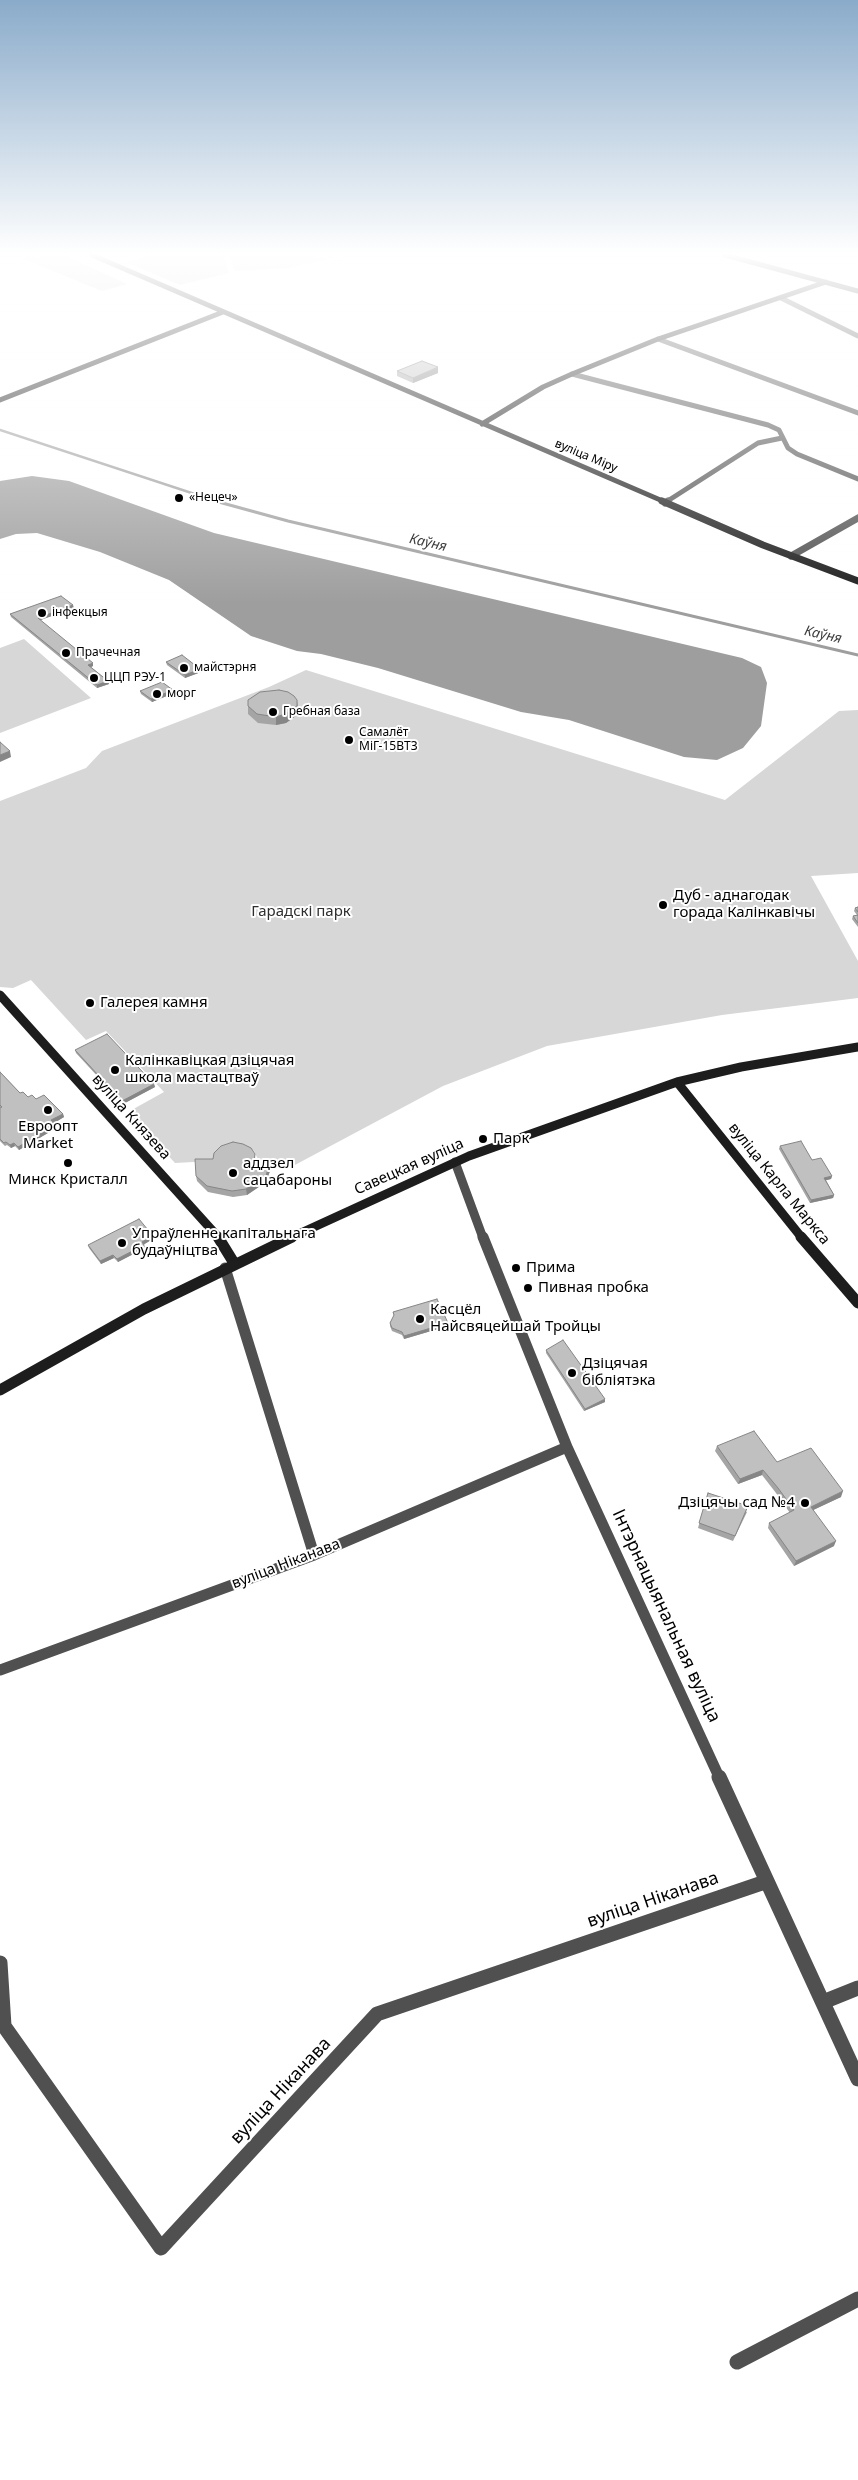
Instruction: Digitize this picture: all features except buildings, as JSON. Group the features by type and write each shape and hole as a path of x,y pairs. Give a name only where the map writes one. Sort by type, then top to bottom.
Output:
{"main road":[{"path":"0,400 74,371"},
{"name":"вуліца Міру","path":"359,371 791,556 858,581"},
{"path":"482,424 543,387 580,371"},
{"name":"вуліца Князева","path":"0,995 218,1237 229,1266"},
{"name":"Савецкая вуліца","path":"0,1390 144,1309 229,1266 456,1162 677,1082 741,1067 858,1047"},
{"name":"вуліца Карла Маркса","path":"677,1082 790,1224 858,1303"}],"street":[{"path":"744,371 858,413"},
{"path":"572,374 768,425 779,430 788,448 858,479"},
{"path":"665,502 758,443 782,438"},
{"path":"791,556 858,518"},
{"name":"Інтэрнацыянальная вуліца","path":"456,1162 487,1248 567,1448 765,1882 824,2002 858,2079"},
{"path":"229,1266 314,1555"},
{"name":"вуліца Ніканава","path":"0,1670 314,1555 567,1448"},
{"name":"вуліца Ніканава","path":"0,1963 4,2026 161,2248 378,2014 765,1882"},
{"path":"824,2002 858,1988"},
{"path":"737,2362 858,2299"}],"green space":[{"path":"24,639 91,698 0,733 0,648"},
{"name":"Гарадскі парк","path":"306,670 725,800 839,711 858,710 858,873 811,876 858,961 858,998 722,1015 547,1046 443,1086 293,1166 274,1168 261,1166 254,1151 247,1147 212,1161 175,1163 128,1112 164,1092 106,1031 86,1040 31,980 13,988 0,987 0,801 86,768 102,751 269,687"}],"shaded area":[{"path":"32,476 69,481 214,533 742,658 761,667 767,683 761,726 743,748 717,760 684,757 569,720 521,712 378,668 321,654 297,651 251,636 169,580 100,552 37,533 16,534 0,539 0,481"}],"waterway":[{"name":"Каўня","path":"0,430 219,502"},
{"name":"Каўня","path":"215,501 288,521 858,655"}],"place":[{"name":"«Нецеч»","path":"179,498"},
{"name":"інфекцыя","path":"42,613"},
{"name":"Прачечная","path":"66,653"},
{"name":"майстэрня","path":"184,668"},
{"name":"ЦЦП РЭУ-1","path":"94,678"},
{"name":"морг","path":"157,694"},
{"name":"Гребная база","path":"273,712"},
{"name":"Самалёт МіГ-15ВТЗ","path":"349,740"},
{"name":"Дуб - аднагодак горада Калінкавічы","path":"663,905"},
{"name":"Галерея камня","path":"90,1003"},
{"name":"Калінкавіцкая дзіцячая школа мастацтваў","path":"115,1070"},
{"name":"Евроопт Market","path":"48,1110"},
{"name":"Парк","path":"483,1139"},
{"name":"Минск Кристалл","path":"68,1163"},
{"name":"аддзел сацабароны","path":"233,1173"},
{"name":"Упраўленне капітальнага будаўніцтва","path":"122,1243"},
{"name":"Прима","path":"516,1268"},
{"name":"Пивная пробка","path":"528,1288"},
{"name":"Касцёл Найсвяцейшай Тройцы","path":"420,1319"},
{"name":"Дзіцячая бібліятэка","path":"572,1373"},
{"name":"Дзіцячы сад №4","path":"805,1503"}]}
